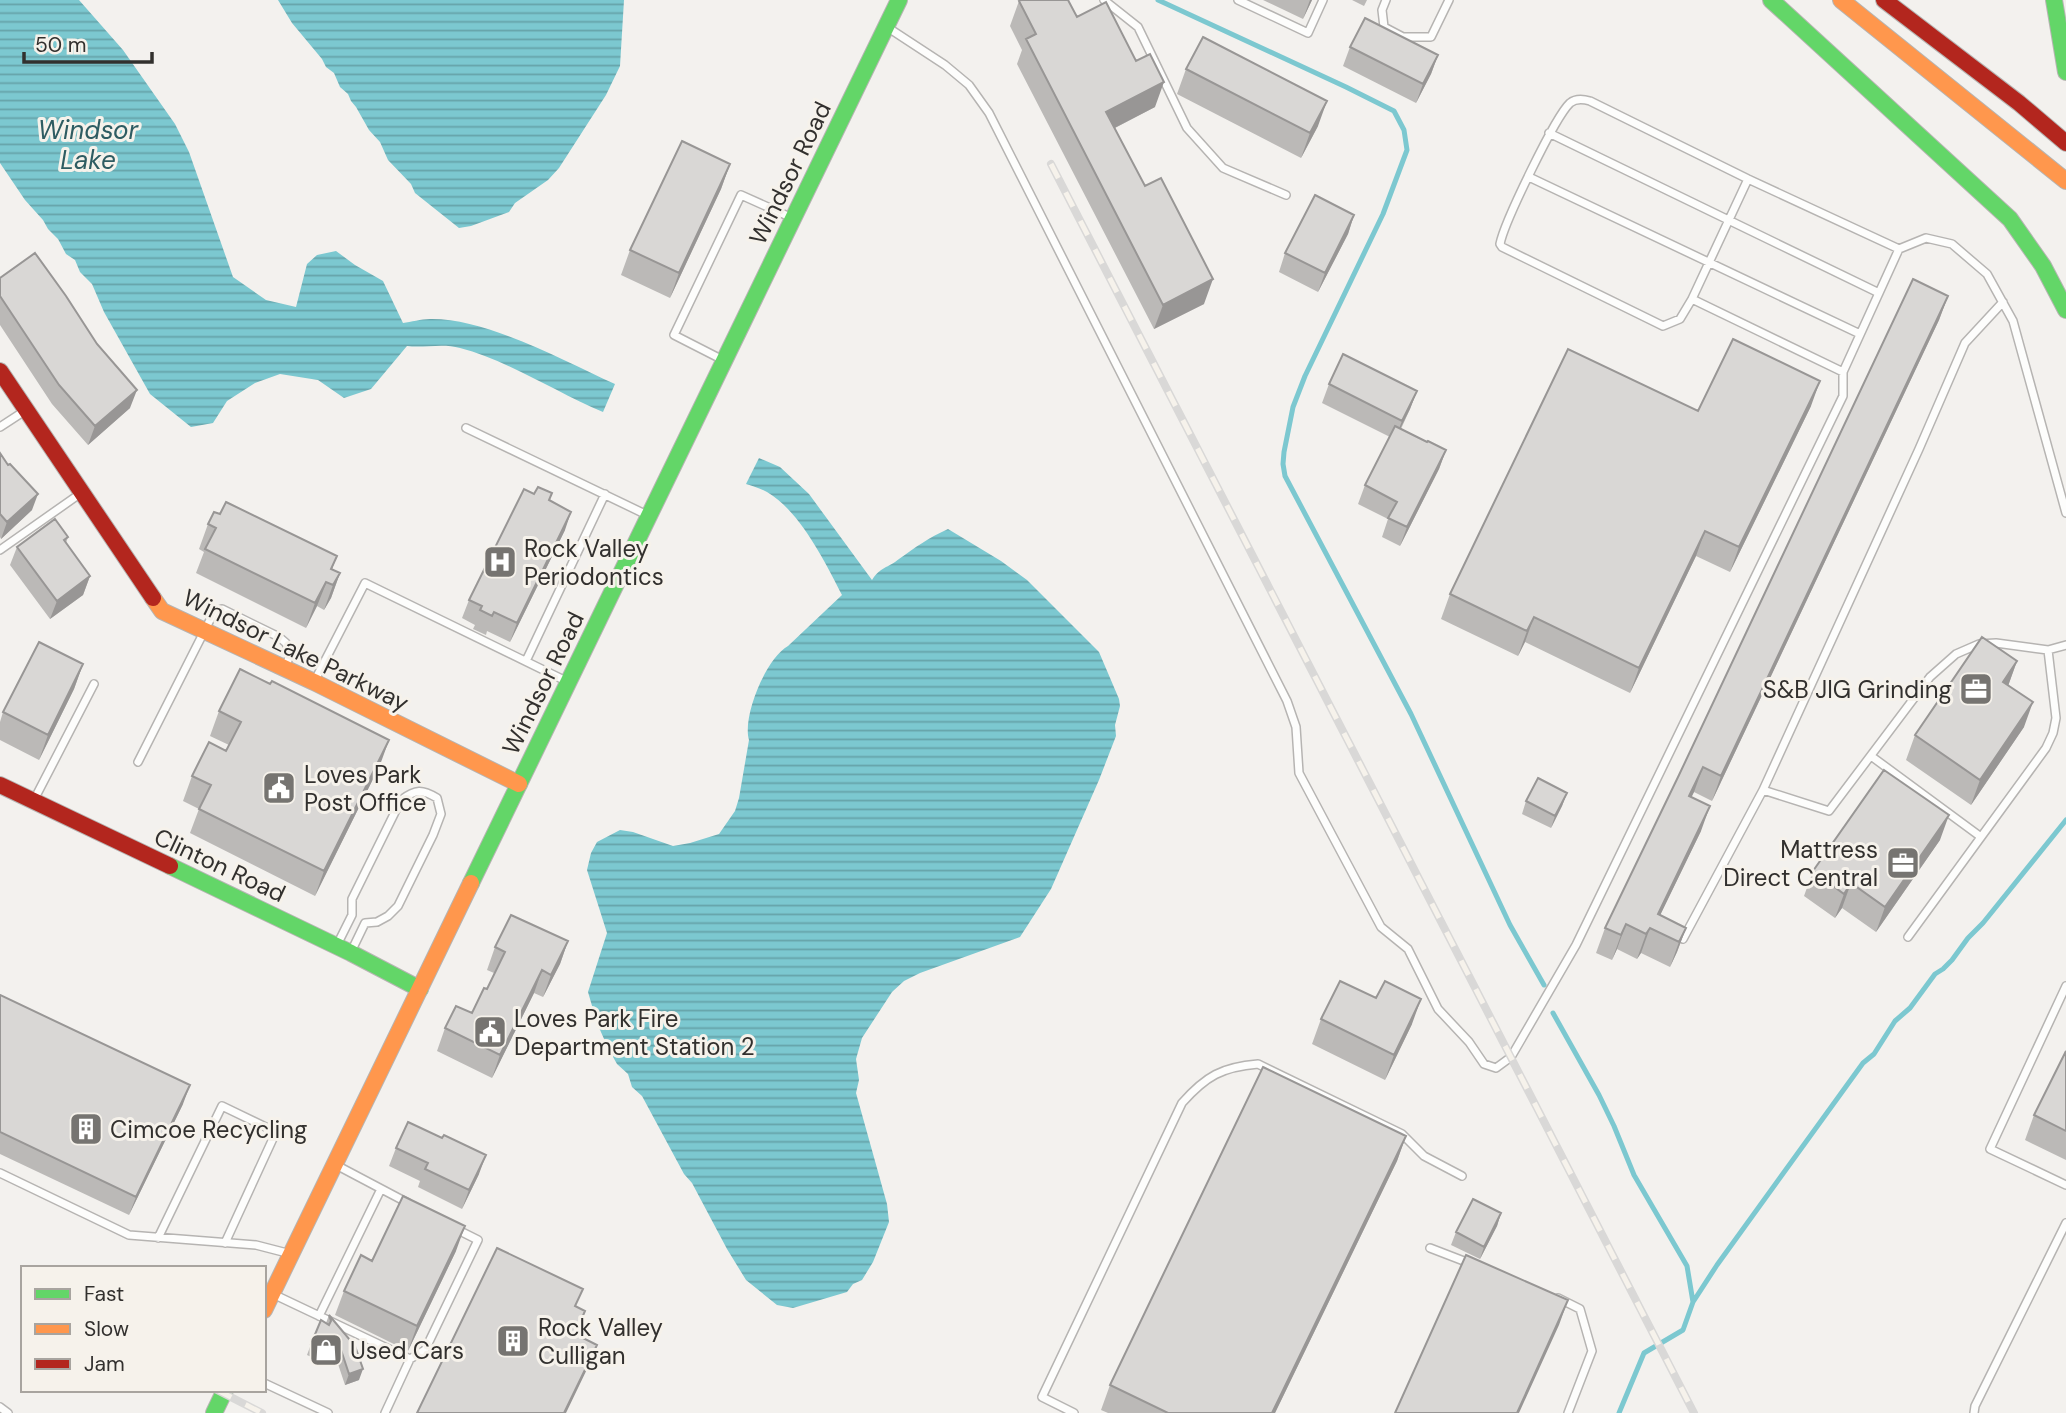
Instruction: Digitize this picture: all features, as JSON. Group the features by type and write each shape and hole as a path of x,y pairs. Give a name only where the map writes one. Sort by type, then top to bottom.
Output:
{"street":[{"name":"Windsor Road","path":"266,1306 899,0"},
{"path":"1770,0 2010,219 2043,266 2066,310"},
{"path":"1841,0 2066,181"},
{"path":"1884,0 2019,103 2066,143"},
{"path":"2054,0 2066,72"},
{"name":"Windsor Lake Parkway","path":"0,371 6,392 26,410 162,611 314,682 519,784"},
{"name":"Clinton Road","path":"0,786 344,949 420,989"},
{"path":"214,1413 224,1392"}],"lane":[{"path":"1104,0 1138,27 1187,128 1223,168 1286,195"},
{"path":"1238,0 1308,33 1323,0"},
{"path":"1387,0 1382,10 1384,27 1403,37 1431,37 1449,0"},
{"path":"886,26 970,85 989,113 1287,701 1296,727 1299,773 1381,927 1408,949 1438,1009 1490,1068 1496,1068 1511,1057 1576,945 1843,397 1843,373 1899,249 1927,238 1952,244 1987,274 2014,321 2066,513"},
{"path":"1748,179 1692,299 1680,319 1663,326 1502,247 1500,241 1549,133 1568,105 1573,100 1583,99 1899,249"},
{"path":"1549,133 1879,293"},
{"path":"1529,177 1860,334"},
{"path":"724,360 674,335 741,195 793,219"},
{"path":"1692,299 1843,373"},
{"path":"1683,939 1763,790 1965,342 2003,303"},
{"path":"0,427 26,410"},
{"path":"466,428 649,516"},
{"path":"0,550 82,493"},
{"path":"526,661 606,494"},
{"path":"314,682 365,583 569,682"},
{"path":"138,762 214,612 222,609 279,637 286,643 290,655 285,668"},
{"path":"1763,790 1829,811 1930,677 1956,654 1979,644 1996,643 2049,649 2066,645"},
{"path":"1908,937 2046,748 2056,718 2049,649"},
{"path":"33,802 94,684"},
{"path":"1871,755 1981,837"},
{"path":"426,791 437,798 441,814 398,906 377,922 365,923 344,949 352,915 352,899 401,800 412,792 426,791"},
{"path":"2066,986 1990,1149 2066,1185"},
{"path":"1074,1413 1042,1396 1182,1103 1199,1084 1218,1072 1237,1066 1258,1064 1402,1134 1424,1156 1462,1176"},
{"path":"158,1238 222,1106 276,1132 225,1242"},
{"path":"335,1165 417,1208"},
{"path":"0,1173 129,1235 256,1245 291,1255"},
{"path":"319,1315 381,1189"},
{"path":"1974,1413 1975,1406 2066,1223"},
{"path":"385,1413 410,1359 425,1350 478,1240 453,1227"},
{"path":"1430,1248 1472,1264"},
{"path":"272,1294 410,1359"},
{"path":"1555,1297 1580,1309 1592,1351 1568,1413"},
{"path":"266,1384 328,1413"},
{"path":"0,1407 8,1413"}],"water":[{"name":"Windsor Lake","path":"0,0 79,0 123,50 175,124 189,152 233,277 266,300 296,307 307,264 317,255 336,251 383,281 403,323 430,319 475,325 524,342 615,384 603,412 478,353 447,346 407,346 371,389 344,398 318,380 280,374 255,383 227,401 213,423 191,427 150,394 104,312 92,284 80,272 75,260 66,254 58,239 25,200 0,163"},
{"path":"278,0 624,0 620,66 606,95 559,168 548,180 515,203 509,212 459,228 415,193 411,184 388,160 380,142 369,130 348,94 340,87 334,73 326,67 292,23"},
{"path":"759,458 780,467 809,494 872,580 881,570 948,529 1001,561 1027,580 1099,652 1120,706 1115,725 1116,736 1099,780 1051,889 1020,937 904,981 892,992 862,1038 856,1059 859,1080 856,1093 887,1204 889,1222 873,1262 862,1280 853,1284 847,1292 793,1308 777,1305 746,1280 642,1096 632,1087 628,1074 617,1064 608,1048 588,992 607,933 587,870 597,842 620,830 673,846 719,834 735,811 739,798 749,740 749,717 764,675 780,653 842,595 810,538 790,511 767,492 746,484"}],"building":[{"path":"1068,0 1077,17 1106,2 1136,61 1150,54 1164,82 1106,112 1145,186 1161,178 1213,279 1163,305 1026,39 1036,34 1019,1"},
{"path":"1365,18 1438,55 1423,84 1350,47"},
{"path":"1203,37 1327,101 1310,133 1186,69"},
{"path":"682,141 730,164 679,273 630,250"},
{"path":"1315,195 1354,215 1325,273 1285,253"},
{"path":"35,253 97,344 137,390 95,426 59,385 0,296 0,278"},
{"path":"1913,279 1948,296 1721,776 1703,767 1689,796 1710,806 1658,914 1686,928 1679,942 1650,928 1646,934 1626,924 1621,935 1605,928 1679,775"},
{"path":"1733,339 1820,381 1739,547 1705,531 1639,668 1534,617 1527,631 1450,594 1568,349 1698,411"},
{"path":"1343,354 1417,391 1402,421 1329,384"},
{"path":"1395,426 1446,450 1407,527 1388,518 1397,502 1365,485"},
{"path":"0,453 8,465 10,464 38,494 7,522 0,514"},
{"path":"538,487 552,493 549,500 571,512 517,623 494,612 492,616 480,610 482,606 469,600 524,489 534,494"},
{"path":"226,502 337,556 331,569 340,573 333,585 326,582 315,603 205,549 216,528 208,524 214,512 220,514"},
{"path":"55,519 68,537 64,540 90,576 57,601 17,547"},
{"path":"1982,637 2017,661 2003,682 2033,702 1980,780 1915,735"},
{"path":"39,642 83,664 48,735 3,712"},
{"name":"Loves Park Post Office","path":"240,669 270,684 272,681 389,740 324,871 199,809 211,785 192,776 209,742 226,751 241,722 219,711"},
{"path":"1884,770 1949,815 1885,907 1851,883 1844,894 1813,871"},
{"path":"1538,778 1567,793 1555,816 1526,801"},
{"path":"511,915 568,941 551,975 542,970 500,1055 445,1028 456,1006 472,1013 484,988 487,989 505,952 495,947"},
{"path":"1340,981 1376,998 1385,981 1421,999 1394,1055 1321,1019"},
{"name":"Cimcoe Recycling","path":"0,995 190,1085 136,1197 0,1132"},
{"path":"2066,1051 2066,1131 2034,1115"},
{"path":"1263,1067 1406,1136 1272,1413 1168,1413 1110,1385"},
{"path":"408,1122 486,1155 469,1190 425,1169 428,1163 396,1148"},
{"path":"403,1196 465,1226 417,1326 344,1291 361,1255 372,1261"},
{"path":"1473,1199 1501,1213 1484,1247 1456,1232"},
{"name":"Rock Valley Culligan","path":"497,1248 583,1289 575,1306 585,1311 575,1334 597,1345 564,1413 417,1413"},
{"path":"1466,1255 1568,1300 1517,1413 1395,1413"},
{"path":"329,1315 355,1346 363,1369 349,1374 341,1350 333,1354 311,1344 321,1320 329,1325"}],"waterway":[{"path":"1158,0 1394,111 1404,130 1407,150 1383,214 1305,376 1293,407 1283,464 1285,476 1411,714 1510,925 1544,985"},
{"path":"1619,1413 1644,1353 1683,1330 1693,1302 1717,1265 1863,1063 1874,1054 1895,1021 1910,1008 1935,974 1952,960 2066,820"},
{"path":"1553,1013 1599,1095 1634,1175 1687,1266 1693,1302"}],"railway":[{"path":"1051,164 1694,1413"},
{"path":"221,1392 262,1413"}],"traffic: fast":[{"path":"471,883 899,0"},
{"path":"1771,0 2010,219 2043,266 2066,310"},
{"path":"2054,0 2066,72"},
{"path":"170,866 420,989"},
{"path":"214,1413 224,1392"}],"traffic: slow":[{"path":"1841,0 2066,181"},
{"path":"153,598 162,611 314,682 519,784"},
{"path":"266,1306 471,883"}],"traffic: jam":[{"path":"1884,0 2019,103 2066,143"},
{"path":"0,371 153,598"},
{"path":"0,785 170,866"}],"place":[{"name":"Rock Valley Periodontics","path":"500,562"},
{"name":"S&B JIG Grinding","path":"1976,689"},
{"name":"Loves Park Post Office","path":"279,788"},
{"name":"Mattress Direct Central","path":"1903,863"},
{"name":"Loves Park Fire Department Station 2","path":"490,1032"},
{"name":"Cimcoe Recycling","path":"86,1129"},
{"name":"Rock Valley Culligan","path":"513,1341"},
{"name":"Used Cars","path":"326,1350"}]}
